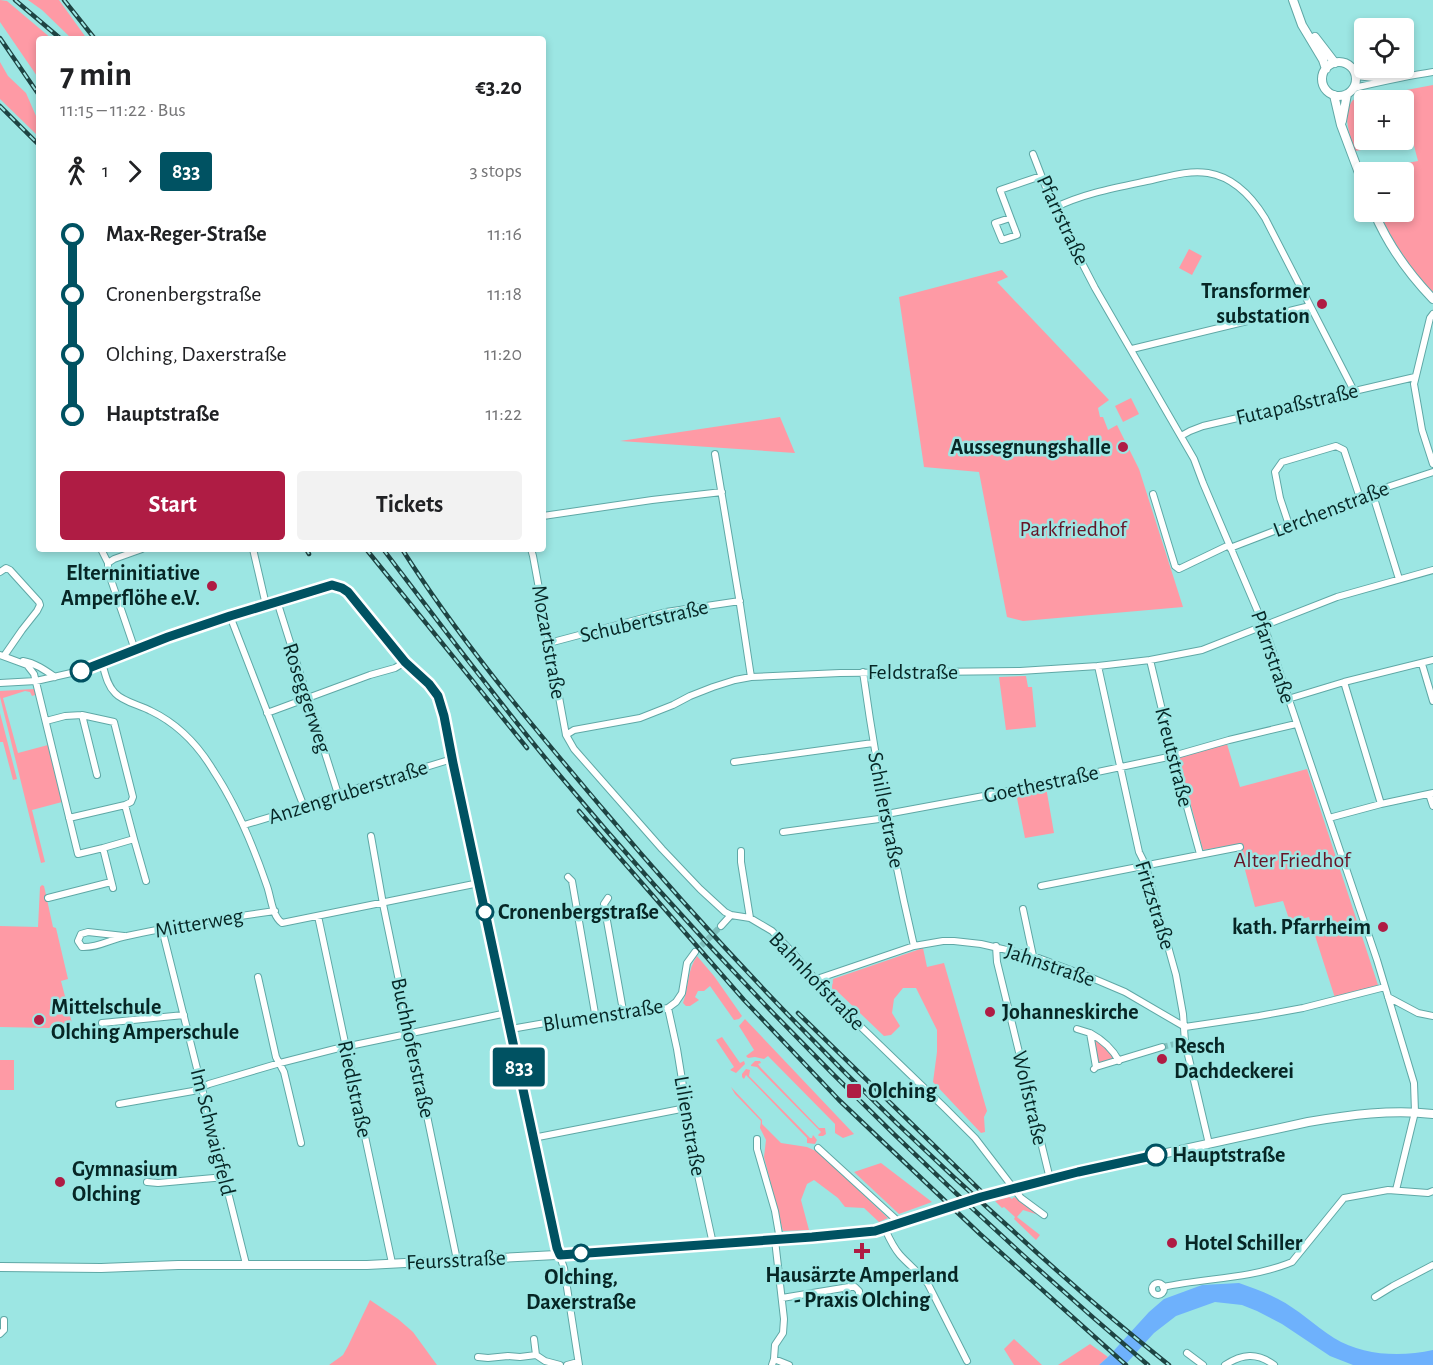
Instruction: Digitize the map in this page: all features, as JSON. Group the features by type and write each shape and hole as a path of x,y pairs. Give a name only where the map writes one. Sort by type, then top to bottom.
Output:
{"street":[{"path":"1293,0 1302,24 1326,69"},
{"path":"1299,14 1335,63"},
{"path":"1354,72 1352,68 1343,63 1335,63 1326,69 1323,83 1325,88 1334,95 1343,96 1356,83 1356,78"},
{"path":"1350,91 1386,80 1433,72"},
{"path":"1371,78 1386,80"},
{"path":"1341,125 1350,91"},
{"path":"1334,95 1341,125 1355,162"},
{"name":"Pfarrstraße","path":"1034,154 1054,208 1095,288 1194,459 1264,626 1385,987 1414,1083 1415,1112 1396,1190"},
{"path":"1054,208 1079,197 1180,174 1208,173 1230,182 1246,193 1267,221 1354,391"},
{"path":"1010,218 1000,190 1041,176"},
{"path":"1378,222 1404,266 1433,299"},
{"path":"1132,349 1310,306"},
{"path":"1433,314 1430,318 1414,384 1419,417 1433,464"},
{"name":"Futapaßstraße","path":"1181,436 1203,426 1415,377"},
{"path":"1289,525 1280,498 1275,472 1282,462 1336,446 1344,450 1360,498"},
{"path":"715,454 751,677"},
{"name":"Lerchenstraße","path":"1153,494 1175,566 1179,569 1230,546 1433,471"},
{"path":"546,516 722,492"},
{"path":"1372,492 1399,579"},
{"path":"102,552 135,650"},
{"path":"108,563 134,552"},
{"path":"254,552 266,605"},
{"name":"Mozartstraße","path":"532,552 566,735"},
{"path":"0,572 6,568 10,570 39,602 37,611 2,656 32,663 55,677"},
{"name":"Feldstraße","path":"566,735 574,730 640,718 712,687 751,677 863,672 1020,671 1150,660 1202,650 1337,597 1433,570"},
{"path":"0,683 36,681 55,677 102,663 230,616 335,585 348,592 405,662 429,684 438,696 444,716 555,1237 564,1268 578,1363 567,1365"},
{"name":"Schubertstraße","path":"549,643 666,612 740,600"},
{"name":"Roseggerweg","path":"277,601 338,794"},
{"path":"230,616 304,807"},
{"path":"16,660 32,670 36,681 78,854 134,839"},
{"name":"Kreutstraße","path":"1150,660 1200,854"},
{"path":"1288,699 1344,682 1433,660"},
{"path":"267,713 395,668 405,662"},
{"path":"102,663 114,692 121,698 160,715 194,743 224,787 244,825 277,919 282,923 479,883"},
{"path":"1422,664 1433,701"},
{"name":"Fritzstraße","path":"1098,666 1138,852 1145,864 1176,975 1185,1027 1182,1043 1209,1144"},
{"name":"Schillerstraße","path":"863,672 886,816 914,946"},
{"path":"1344,682 1381,804"},
{"path":"46,721 65,716 82,716 114,722 133,797 131,802 125,805 69,818"},
{"path":"82,716 97,775"},
{"name":"Goethestraße","path":"783,832 879,819 892,813 1173,756 1296,724"},
{"path":"566,735 574,749 662,849 700,889 731,915 722,926"},
{"path":"734,762 873,743"},
{"name":"Anzengruberstraße","path":"244,825 452,759"},
{"path":"1329,818 1431,793 1433,806"},
{"path":"125,805 146,881"},
{"name":"Buchhoferstraße","path":"371,836 457,1260"},
{"path":"1041,886 1240,847"},
{"path":"48,898 112,885 103,848"},
{"path":"741,851 750,918"},
{"path":"568,877 572,881 596,1019"},
{"path":"608,898 604,904 624,1016"},
{"path":"1023,909 1033,956"},
{"name":"Mitterweg","path":"123,936 88,932 81,934 78,940 82,946 90,947 123,936 275,911"},
{"name":"Bahnhofstraße","path":"731,915 750,918 772,931 831,998 970,1133 1021,1198 1044,1215"},
{"name":"Riedlstraße","path":"318,916 392,1263"},
{"name":"Im Schwaigfeld","path":"162,929 246,1264"},
{"name":"Jahnstraße","path":"814,980 914,946 954,941 996,946 1033,956 1125,992 1185,1027"},
{"name":"Wolfstraße","path":"996,946 997,962 1050,1179"},
{"name":"Blumenstraße","path":"511,1029 551,1022 624,1016 668,1008 682,993 687,963 695,952"},
{"path":"258,977 276,1057 284,1072 301,1143"},
{"path":"1185,1027 1304,1008 1385,987"},
{"path":"1388,997 1418,1013 1433,1016"},
{"name":"Lilienstraße","path":"668,1008 696,1166 713,1244"},
{"path":"119,1104 193,1091 280,1063 346,1046 507,1013"},
{"path":"102,1023 184,1015"},
{"path":"1077,1029 1099,1037 1114,1051 1119,1061"},
{"path":"1090,1033 1095,1068 1162,1047"},
{"path":"534,1138 686,1108"},
{"path":"1013,1188 1317,1120 1415,1112 1433,1114"},
{"path":"757,1139 757,1149 775,1211 784,1319 783,1333 775,1345 773,1362 789,1365"},
{"path":"818,1148 901,1224"},
{"path":"147,1182 225,1177"},
{"name":"Feursstraße","path":"0,1267 360,1265 560,1255 777,1237 861,1233 885,1229 967,1200 1013,1188"},
{"path":"1163,1287 1255,1274 1292,1262 1344,1198 1396,1190 1428,1193 1433,1191"},
{"path":"885,1229 900,1255 927,1284 967,1361"},
{"path":"1376,1297 1433,1265"},
{"path":"782,1298 849,1287"},
{"path":"0,1334 4,1330 4,1320"},
{"path":"534,1339 536,1355"},
{"path":"1187,1353 1203,1365"},
{"path":"478,1357 536,1355 545,1361 560,1365"},
{"path":"1225,1365 1248,1355 1267,1360 1274,1365"}],"green space":[{"path":"0,0 7,1 48,36 36,36 36,75 0,22"},
{"path":"28,0 59,0 85,36 69,36"},
{"path":"0,62 8,76 26,93 36,116 36,134 0,99"},
{"path":"1433,85 1433,292 1402,254 1384,222 1414,222 1412,162 1418,161 1414,146 1414,90 1406,90"},
{"path":"1354,100 1354,148 1347,118 1349,106"},
{"path":"1189,249 1202,256 1192,275 1179,268"},
{"name":"Parkfriedhof","path":"1002,270 1008,277 997,282 1109,400 1098,408 1100,417 1103,417 1108,430 1117,425 1139,469 1183,607 1023,621 1007,617 979,472 924,467 899,297"},
{"path":"1131,398 1139,414 1123,422 1115,406"},
{"path":"780,417 795,453 620,441"},
{"path":"1026,676 1028,687 1032,687 1036,727 1006,730 999,677"},
{"path":"34,689 36,693 32,696 30,692 25,691 3,698 18,753 48,745 62,802 32,810 45,862 41,863 0,697 0,691"},
{"path":"0,713 17,779 13,780 3,742 0,742"},
{"name":"Alter Friedhof","path":"1227,744 1240,787 1307,769 1378,985 1335,998 1309,917 1290,922 1283,901 1255,907 1238,844 1203,850 1178,757"},
{"path":"1046,787 1054,833 1025,838 1016,793"},
{"path":"42,885 53,927 56,928 68,979 61,981 72,1023 49,1028 0,1027 0,926 38,927 40,887"},
{"path":"923,948 927,967 944,963 987,1111 984,1117 985,1132 981,1133 933,1082 937,1030 916,988 903,988 894,999 892,1013 900,1026 891,1035 884,1036 838,992 833,996 833,979"},
{"path":"697,956 742,1016 739,1019 734,1020 710,986 704,991 698,991 695,997 699,1000 690,1006 683,1003 691,967"},
{"path":"745,1019 854,1134 843,1138 835,1133 835,1124 768,1056 764,1059 746,1056 754,1050 739,1026"},
{"path":"722,1037 740,1063 744,1061 745,1064 736,1073 730,1070 734,1067 716,1040"},
{"path":"1094,1040 1109,1049 1115,1059 1098,1064"},
{"path":"0,1060 14,1060 14,1090 0,1090"},
{"path":"755,1061 760,1061 761,1063 758,1064 761,1068 819,1128 825,1128 826,1134 818,1135 821,1132 757,1067 751,1066"},
{"path":"746,1069 750,1070 749,1076 810,1138 813,1135 817,1140 815,1144 807,1143 807,1138 746,1075 744,1079 742,1077"},
{"path":"731,1087 781,1143 807,1147 818,1152 888,1218 879,1222 864,1208 845,1207 838,1198 814,1180 807,1184 801,1200 809,1230 783,1231 764,1157 766,1140 760,1128 761,1121"},
{"path":"881,1163 932,1202 899,1214 854,1172"},
{"path":"1009,1197 1012,1199 1014,1197 1042,1216 1023,1210 1017,1217 1040,1235 1036,1240 1014,1219 1015,1217 995,1201"},
{"path":"370,1300 413,1332 437,1365 329,1365 343,1355"},
{"path":"1014,1339 1042,1365 1014,1365 1004,1349"},
{"path":"1090,1344 1108,1357 1099,1365 1058,1365"}],"water":[{"path":"1239,1283 1285,1303 1345,1344 1370,1352 1395,1354 1433,1350 1433,1365 1353,1365 1330,1356 1282,1324 1257,1311 1242,1305 1215,1302 1176,1316 1154,1333 1125,1365 1099,1365 1164,1299 1202,1285"}],"tunnel":[{"path":"695,952 721,926"},
{"path":"1162,1047 1179,1043"}],"railway":[{"path":"15,0 57,36"},
{"path":"64,0 93,36"},
{"path":"0,38 36,91"},
{"path":"0,106 36,142"},
{"path":"368,552 527,748"},
{"path":"385,552 556,771 694,929 839,1080 914,1154 991,1226 1148,1365"},
{"path":"404,552 448,617 523,714 650,864 748,973 851,1078 957,1180 1069,1281 1169,1365"},
{"path":"579,811 744,1000 839,1100 980,1234 1126,1365"},
{"path":"798,1013 983,1193"}],"bus line":[{"name":"833","path":"81,671 230,616 335,585 348,592 405,662 429,684 438,696 444,716 544,1191 560,1255 875,1231 967,1200 1156,1155"}],"place":[{"name":"Transformer substation","path":"1322,304"},
{"name":"Aussegnungshalle","path":"1123,447"},
{"name":"Elterninitiative Amperflöhe e.V.","path":"212,586"},
{"name":"Cronenbergstraße","path":"485,912"},
{"name":"kath. Pfarrheim","path":"1383,927"},
{"name":"Johanneskirche","path":"990,1012"},
{"name":"Mittelschule Olching Amperschule","path":"39,1020"},
{"name":"Resch Dachdeckerei","path":"1162,1059"},
{"name":"Olching","path":"854,1091"},
{"name":"Hauptstraße","path":"1156,1155"},
{"name":"Gymnasium Olching","path":"60,1182"},
{"name":"Hotel Schiller","path":"1172,1243"},
{"name":"Hausärzte Amperland - Praxis Olching","path":"862,1251"},
{"name":"Olching, Daxerstraße","path":"581,1253"}]}
